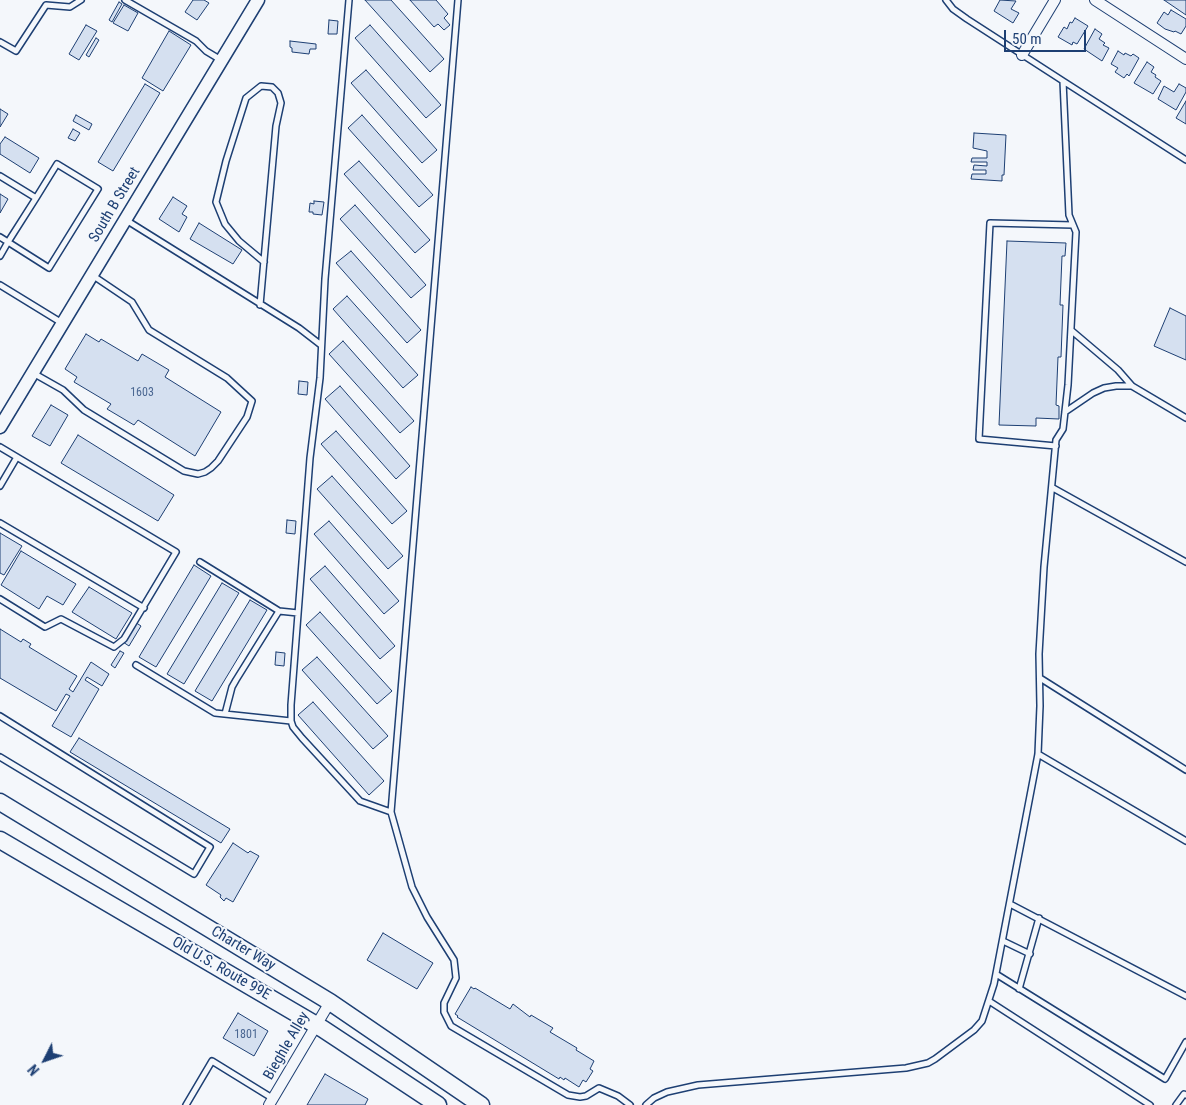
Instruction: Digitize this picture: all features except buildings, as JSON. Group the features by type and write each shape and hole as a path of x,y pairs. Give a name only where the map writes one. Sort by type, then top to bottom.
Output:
{"main road":[{"name":"Charter Way","path":"0,802 330,1002 481,1105"},
{"name":"Old U.S. Route 99E","path":"0,840 316,1025 438,1105"}],"street":[{"name":"South B Street","path":"0,428 3,414 33,373 258,0"},
{"path":"1022,55 1055,0"},
{"path":"1095,0 1186,59"},
{"name":"Bieghle Alley","path":"271,1102 330,1002"}],"lane":[{"path":"0,42 16,51 46,6 70,7 80,0"},
{"path":"124,0 196,41 221,60"},
{"path":"350,0 325,279 320,378 310,458 291,721 293,727 302,738 360,802 391,812"},
{"path":"458,0 391,812 412,887 427,917 454,960 456,978 444,1003 444,1012 451,1026 568,1096 586,1096 600,1088 618,1096 630,1105"},
{"path":"946,0 953,9 967,20 1186,160"},
{"path":"646,1105 654,1098 667,1092 707,1083 914,1067 935,1059 974,1030 982,1021 996,974 1038,754 1039,654 1044,567 1053,488 1056,440 1063,430 1065,412 1072,331 1076,232 1069,215 1063,81"},
{"path":"260,305 264,262 276,126 281,103 278,94 272,86 260,86 246,98 216,202 225,224 239,241 264,262"},
{"path":"0,237 8,242 49,268 98,189 57,164 8,242 0,256"},
{"path":"0,176 36,198"},
{"path":"125,219 299,328 321,345"},
{"path":"1056,446 980,439 990,223 1073,225"},
{"path":"33,373 63,390 84,410 184,471 198,474 205,472 218,461 247,417 252,401 227,378 149,330 132,302 92,275"},
{"path":"0,285 62,324"},
{"path":"1072,331 1118,370 1132,386 1186,418"},
{"path":"1065,412 1093,393 1104,388 1132,386"},
{"path":"0,447 176,552 124,639 114,647 61,619 45,627 0,599"},
{"path":"0,486 17,457"},
{"path":"1053,488 1186,562"},
{"path":"0,523 144,608"},
{"path":"200,562 279,611 298,613"},
{"path":"225,714 236,680 279,611"},
{"path":"136,665 209,711 291,721"},
{"path":"1040,678 1186,770"},
{"path":"0,716 210,847 194,874 0,757"},
{"path":"1038,754 1186,841"},
{"path":"1010,904 1186,996"},
{"path":"1019,988 1039,918"},
{"path":"1002,941 1030,954"},
{"path":"996,974 1165,1079 1186,1042"},
{"path":"989,1001 1150,1105"},
{"path":"186,1105 212,1061 271,1102"},
{"path":"1176,1105 1185,1094"}]}
